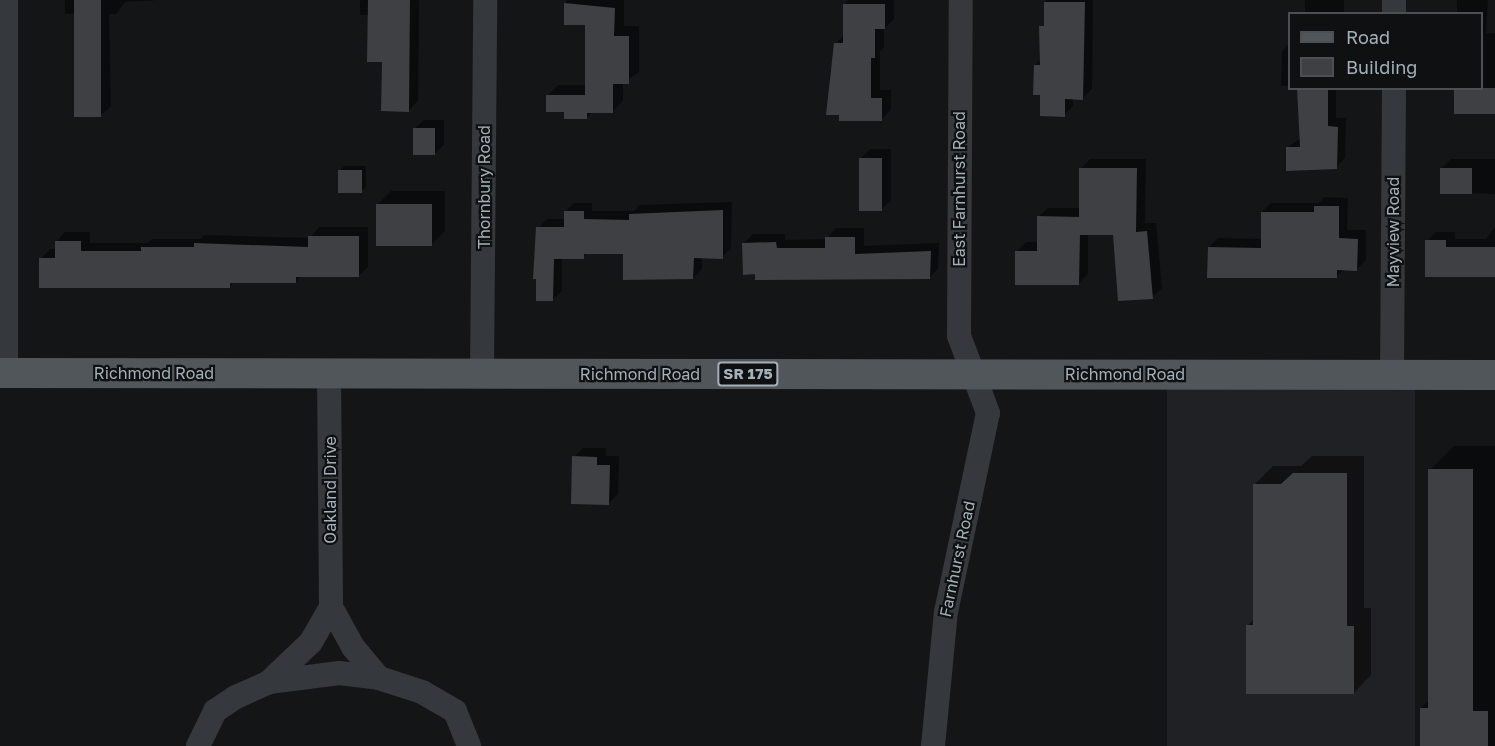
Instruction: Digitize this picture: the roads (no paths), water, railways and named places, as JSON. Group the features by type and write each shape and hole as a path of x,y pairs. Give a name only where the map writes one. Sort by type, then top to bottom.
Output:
{"main road":[{"name":"Richmond Road","path":"3,373 1495,375"}],"street":[{"path":"3,373 6,0"},
{"name":"Thornbury Road","path":"482,373 485,0"},
{"name":"East Farnhurst Road","path":"961,0 958,336 976,375"},
{"name":"Mayview Road","path":"1392,375 1394,90"},
{"name":"Oakland Drive","path":"329,373 331,607"},
{"name":"Farnhurst Road","path":"933,746 945,612 988,412 976,375"},
{"path":"331,607 353,648 379,678"},
{"path":"198,746 215,711 269,682 311,642 331,607"},
{"path":"269,682 300,676 339,673 379,678 422,692 455,711 469,746"}]}
